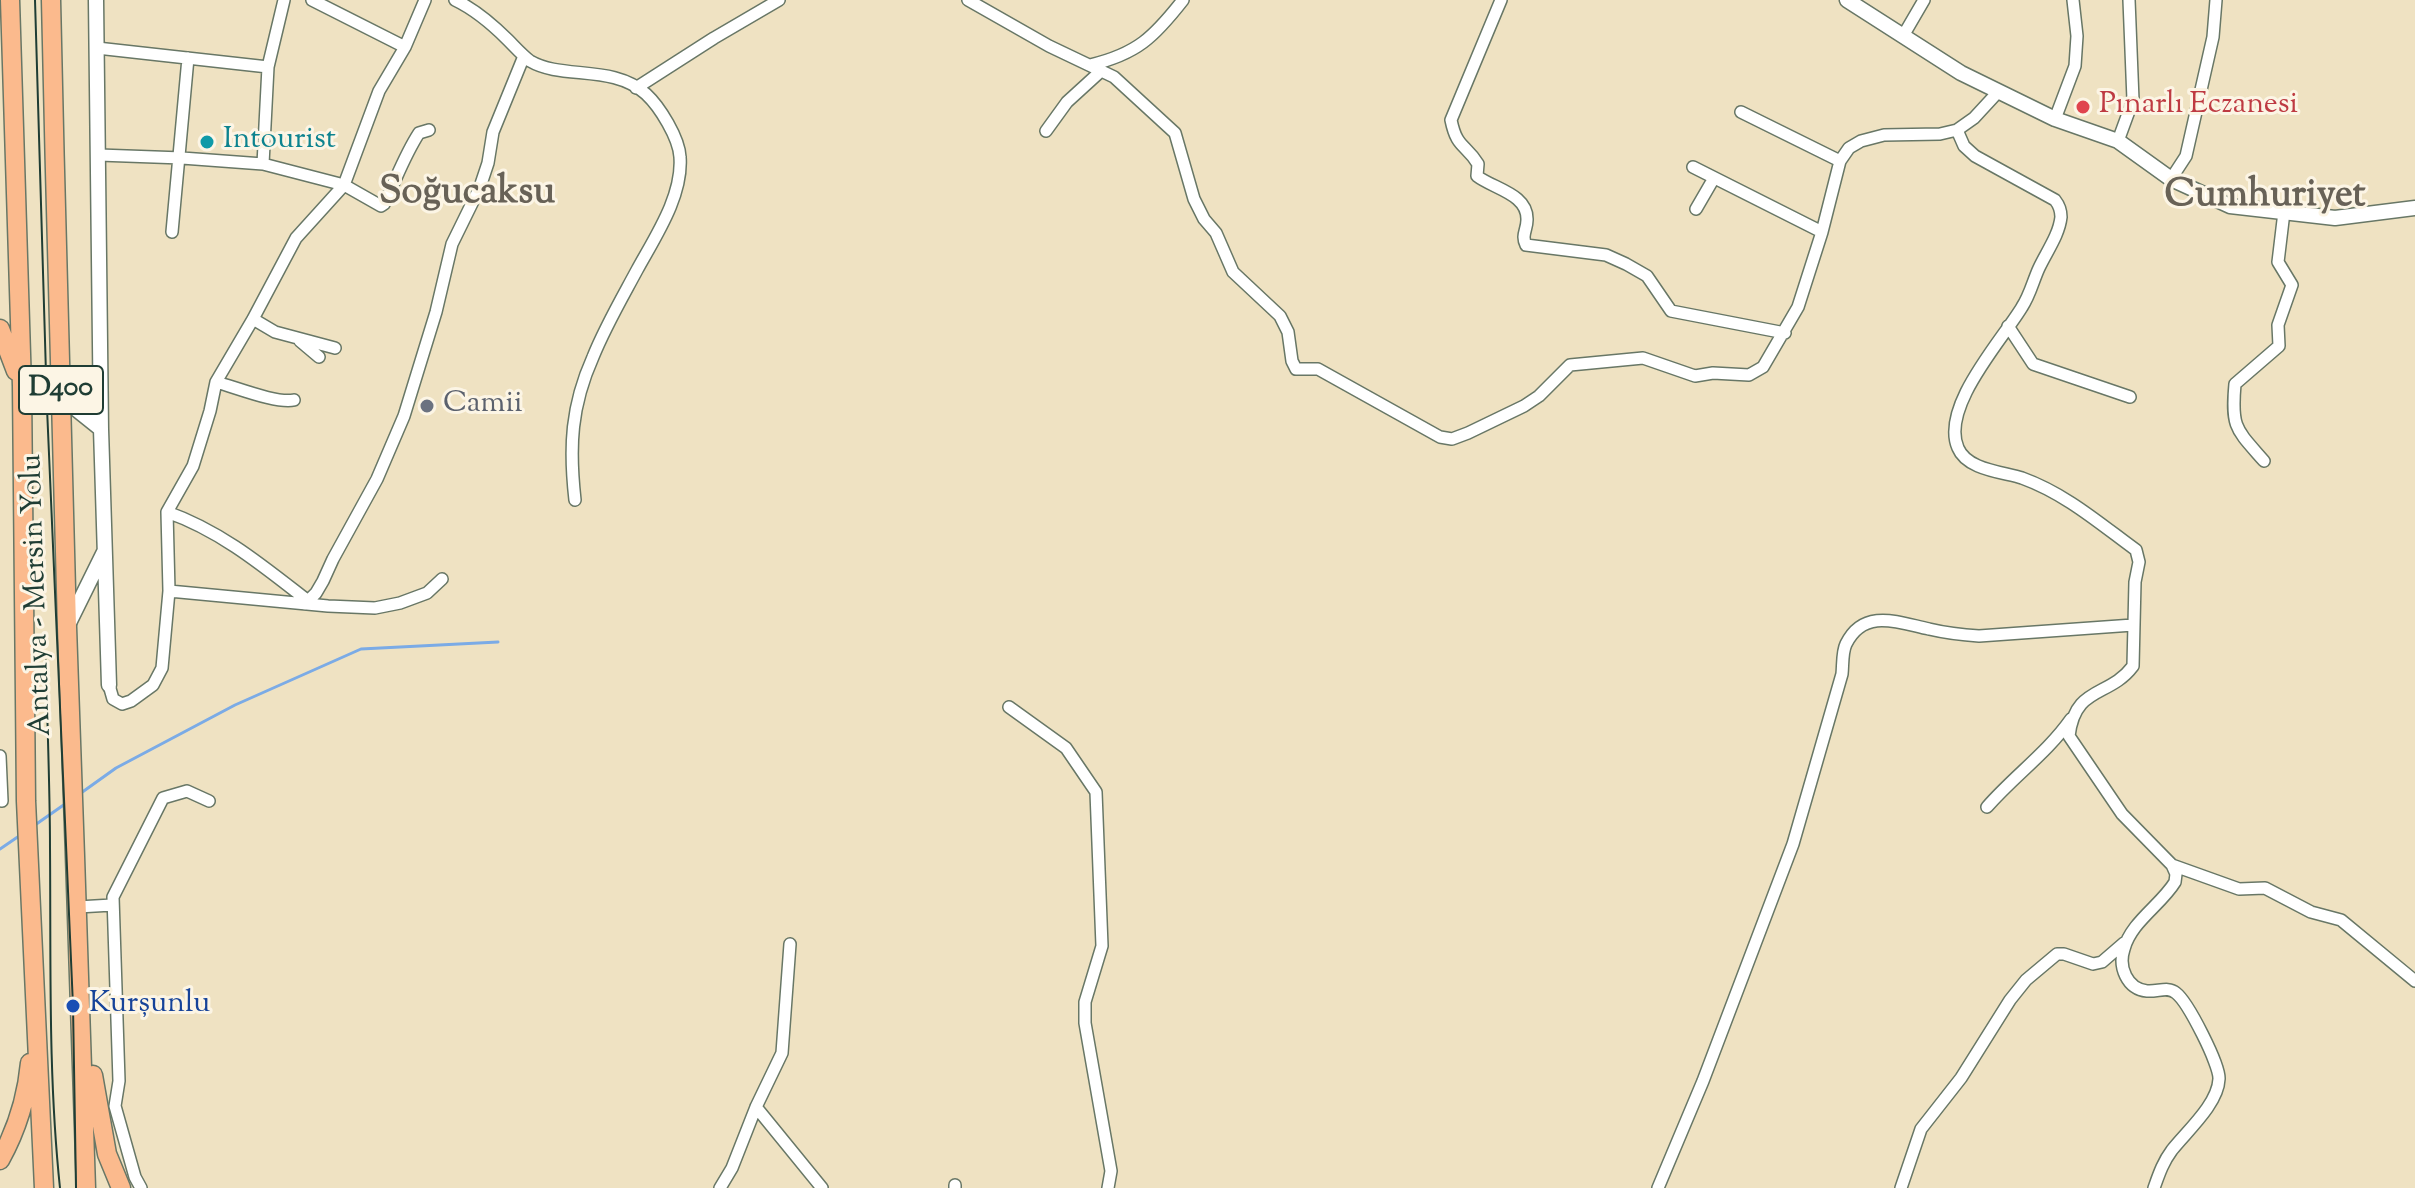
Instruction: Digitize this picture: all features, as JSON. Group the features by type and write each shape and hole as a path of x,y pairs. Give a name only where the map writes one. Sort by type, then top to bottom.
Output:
{"highway":[{"name":"Antalya - Mersin Yolu","path":"9,5 22,386 26,801 44,1188"},
{"name":"Antalya - Mersin Yolu","path":"52,5 67,627 86,1188"},
{"path":"1,332 22,386"},
{"path":"0,1160 17,1123 29,1078 37,1000"},
{"path":"81,1002 107,1154 121,1188"}],"street":[{"path":"96,0 101,429 109,685 113,699 122,704 153,685 162,668 169,591 167,512 193,466 216,382 296,238 344,185 379,91 405,47 425,0"},
{"path":"263,164 268,67 284,0"},
{"path":"312,0 405,47"},
{"path":"455,0 488,21 533,62 623,80 646,94 673,131 680,158 674,194 658,234 592,358 581,391 571,435 570,460 575,500"},
{"path":"636,88 779,0"},
{"path":"968,0 1049,46 1114,77 1175,133 1194,199 1204,219 1216,233 1233,272 1280,316 1288,332 1296,369 1318,369 1440,437 1452,439 1524,406 1539,396 1570,365 1643,358 1695,376 1713,373 1749,375 1763,367 1798,307 1840,161 1849,148 1884,135 1928,135 1957,130 1974,118 1998,92"},
{"path":"1046,131 1096,68 1151,38 1183,0"},
{"path":"1501,0 1451,120 1455,138 1478,164 1477,176 1517,198 1525,206 1527,220 1523,238 1526,245 1606,255 1647,276 1671,311 1785,333"},
{"path":"1903,36 1924,0"},
{"path":"2055,119 2075,66 2077,36 2073,0"},
{"path":"2118,141 2133,100 2129,0"},
{"path":"2171,179 2186,156 2213,37 2216,0"},
{"path":"1852,1 1961,73 2055,119 2118,141 2171,179 2230,206 2335,218 2415,208"},
{"path":"97,48 268,67"},
{"path":"306,602 323,581 394,440 436,312 452,244 480,187 493,132 524,56"},
{"path":"172,232 188,58"},
{"path":"1741,112 1840,161"},
{"path":"99,155 263,164 344,185 381,206 406,153 419,133 429,130"},
{"path":"1957,130 1964,146 1975,156 2055,200 2061,218 2029,294 1972,381 1959,409 1956,446 1963,456 1975,464 2046,487 2071,500 2136,550 2139,562 2135,582 2133,666 2118,682 2089,696 2079,705 2057,739 1987,807"},
{"path":"1693,167 1822,232"},
{"path":"1696,209 1714,178"},
{"path":"2264,461 2236,429 2232,414 2235,384 2279,346 2278,325 2292,285 2278,262 2284,212"},
{"path":"253,319 275,332 335,348"},
{"path":"2008,326 2033,364 2130,397"},
{"path":"0,358 1,332"},
{"path":"296,338 319,357"},
{"path":"216,382 274,400 294,400"},
{"path":"61,397 101,429"},
{"path":"167,512 202,525 228,541 306,602"},
{"path":"67,627 105,549"},
{"path":"169,591 375,608 427,593 442,579"},
{"path":"1658,1188 1703,1081 1793,844 1842,674 1844,647 1857,629 1882,619 1956,635 1979,636 2133,625"},
{"path":"1009,707 1066,748 1096,792 1102,946 1085,1002 1085,1023 1111,1171 1108,1188"},
{"path":"2071,719 2069,736 2107,794 2172,865 2239,889 2265,888 2311,912 2341,920 2415,981"},
{"path":"0,756 2,801"},
{"path":"141,1188 115,1106 119,1081 113,897 163,798 187,791 209,801"},
{"path":"1901,1188 1921,1129 1961,1078 2026,980 2057,954 2093,964 2102,962 2130,937 2171,889 2176,874 2172,865"},
{"path":"78,907 112,905"},
{"path":"2130,937 2122,955 2126,978 2139,989 2169,989 2175,992 2186,1004 2210,1050 2219,1078 2205,1111 2163,1163 2154,1188"},
{"path":"720,1188 732,1168 782,1053 790,944"},
{"path":"756,1107 822,1188"}],"waterway":[{"path":"81,793 116,768 235,705 361,649 498,642"},
{"path":"35,825 65,804"},
{"path":"0,849 22,834"}],"tram line":[{"path":"35,0 47,408 73,1006 76,1188"},
{"path":"46,660 52,1061 60,1188"}],"place":[{"name":"Pınarlı Eczanesi","path":"2083,107"},
{"name":"Intourist","path":"207,142"},
{"name":"Camii","path":"427,406"},
{"name":"Kurşunlu","path":"73,1006"}],"district":[{"name":"Soğucaksu","path":"467,196"},
{"name":"Cumhuriyet","path":"2265,199"}]}
